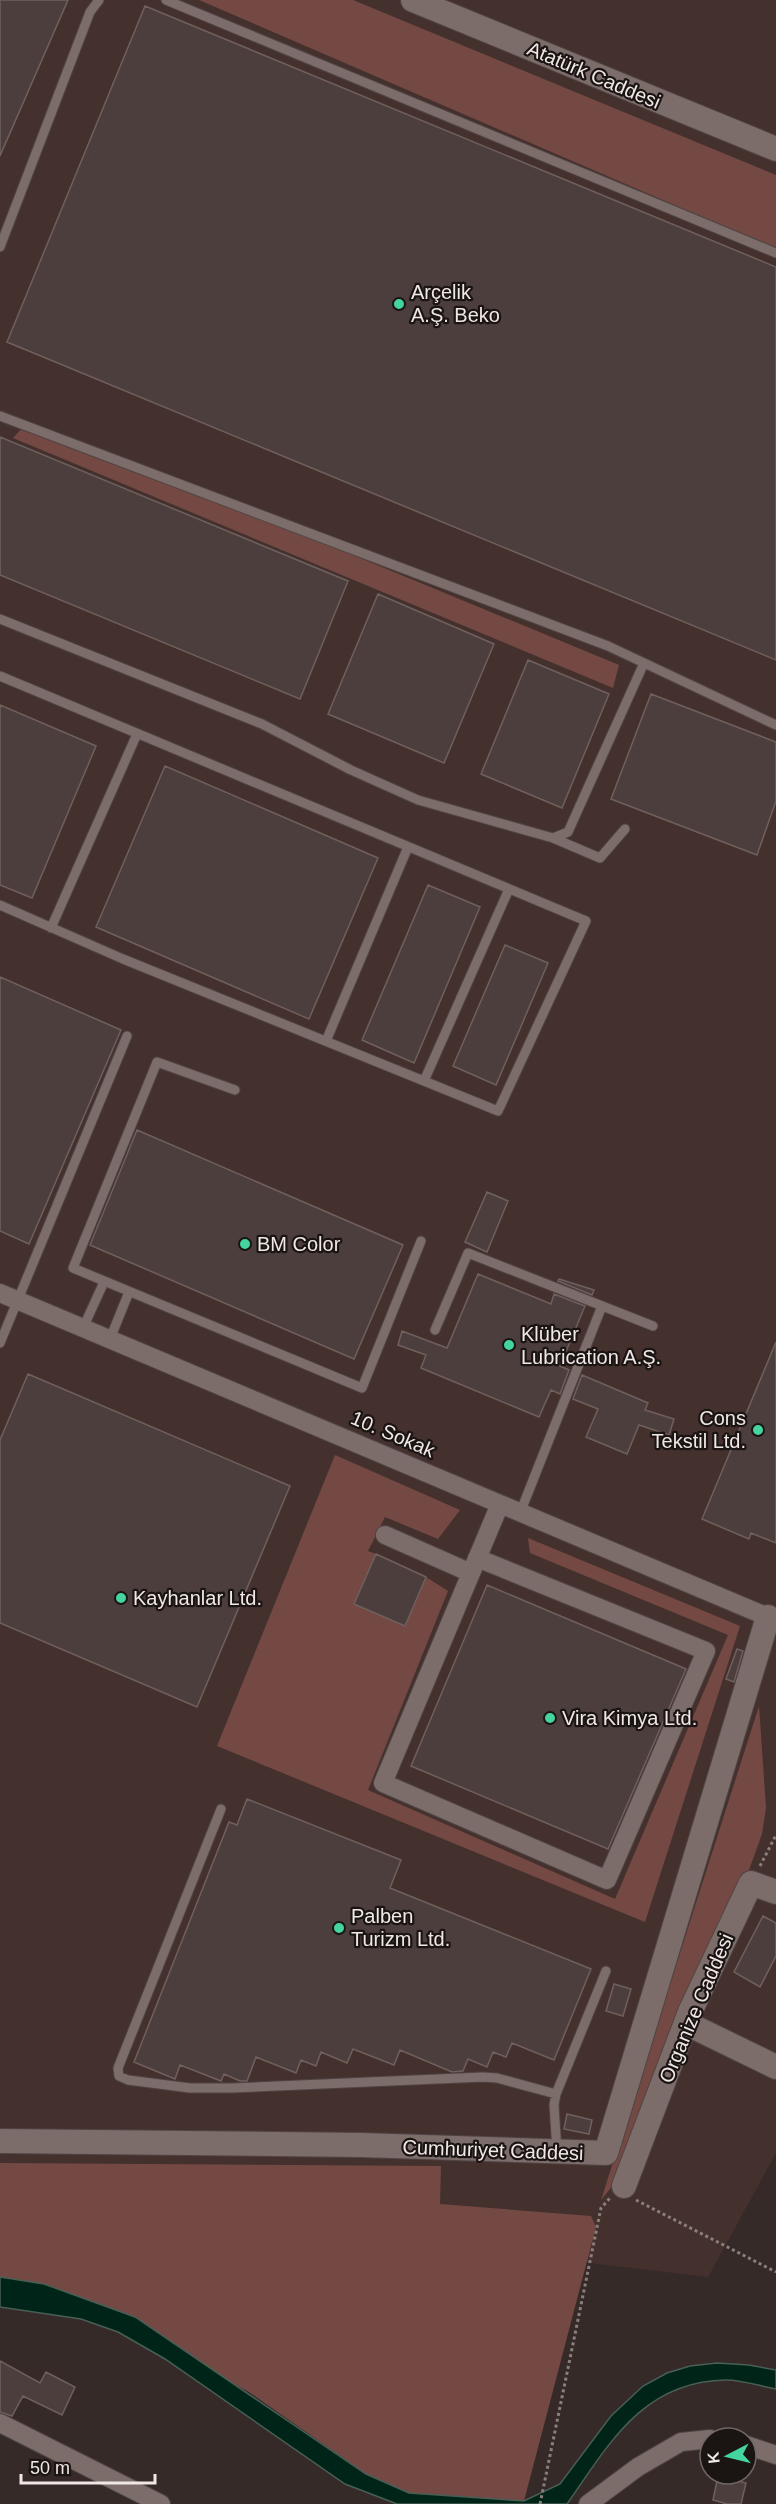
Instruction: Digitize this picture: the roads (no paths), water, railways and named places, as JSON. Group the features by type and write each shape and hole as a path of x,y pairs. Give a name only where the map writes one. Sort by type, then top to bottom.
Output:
{"street":[{"name":"Atatürk Caddesi","path":"413,0 776,149"},
{"name":"10. Sokak","path":"0,1293 520,1513 772,1616"},
{"path":"385,1535 474,1565 706,1651 607,1880 383,1783 474,1565 500,1504"},
{"name":"Cumhuriyet Caddesi","path":"0,2141 361,2145 606,2153 772,1616"},
{"name":"Organize Caddesi","path":"624,2193 690,2012 750,1883 776,1892"},
{"path":"696,2028 776,2067"},
{"path":"0,2423 161,2504"},
{"path":"588,2504 638,2467 681,2442 698,2440"},
{"path":"758,2449 776,2455"}],"lane":[{"path":"0,248 90,12 99,0"},
{"path":"166,0 776,253"},
{"path":"0,416 608,646 776,725"},
{"path":"0,619 262,724 351,770 418,800 553,838 600,858 625,829"},
{"path":"553,838 568,832 644,663"},
{"path":"0,676 586,921 498,1111 0,905"},
{"path":"51,927 137,734"},
{"path":"326,1041 408,847"},
{"path":"424,1081 509,889"},
{"path":"0,1343 127,1036"},
{"path":"235,1090 157,1062 72,1268 362,1388 422,1241"},
{"path":"435,1330 468,1253 653,1326"},
{"path":"83,1328 104,1282"},
{"path":"110,1339 129,1292"},
{"path":"520,1513 602,1306"},
{"path":"221,1809 118,2068 119,2076 150,2084 190,2088 497,2078 556,2094"},
{"path":"557,2152 554,2105 556,2094 606,1971"}],"place":[{"name":"Arçelik A.Ş. Beko","path":"399,304"},
{"name":"BM Color","path":"245,1244"},
{"name":"Klüber Lubrication A.Ş.","path":"509,1345"},
{"name":"Cons Tekstil Ltd.","path":"758,1430"},
{"name":"Kayhanlar Ltd.","path":"121,1598"},
{"name":"Vira Kimya Ltd.","path":"550,1718"},
{"name":"Palben Turizm Ltd.","path":"339,1928"}]}
